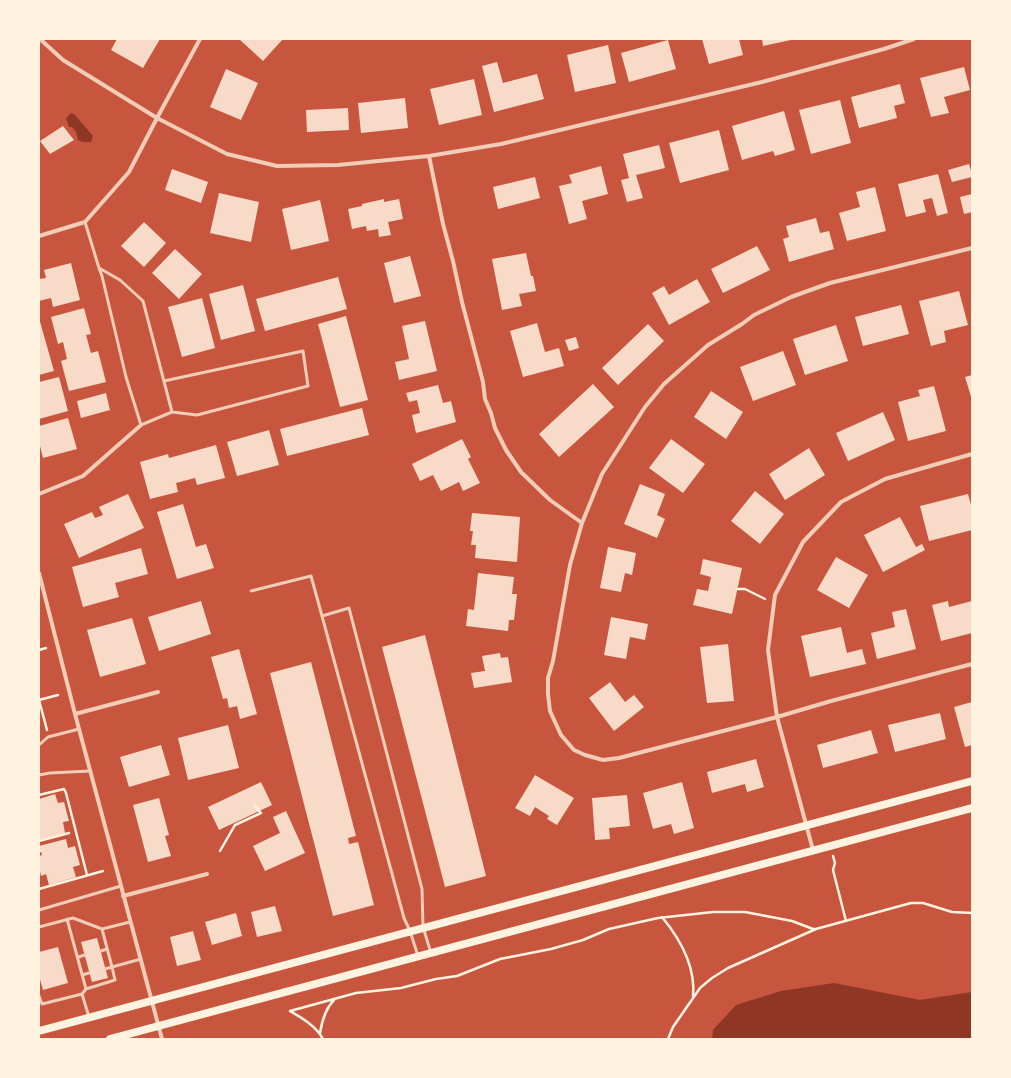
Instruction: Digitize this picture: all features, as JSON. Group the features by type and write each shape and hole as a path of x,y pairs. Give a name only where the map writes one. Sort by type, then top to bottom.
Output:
{"main road":[{"path":"39,1030 972,781"},
{"path":"110,1039 972,808"}],"street":[{"path":"40,39 63,60 157,118 227,154 277,166 338,166 429,156 501,144 762,82 884,49 914,39"},
{"path":"39,236 85,222 129,172 200,39"},
{"path":"429,156 443,224 483,382 485,399 495,428 506,450 521,472 550,500 582,523"},
{"path":"972,248 830,283 791,297 754,315 708,345 664,384 645,407 602,474 582,523 570,565 553,661 548,678 548,694 550,711 561,735 574,750 603,760 619,758 777,717 831,701 972,664"},
{"path":"39,494 83,476 141,425"},
{"path":"813,850 777,717 768,650 775,595 803,542 842,502 884,479 972,454"},
{"path":"39,573 90,771 162,1039"},
{"path":"75,714 158,692"},
{"path":"124,896 207,874"}],"lane":[{"path":"85,222 99,268 126,377 141,425 172,412 197,415 308,386 303,351 164,381"},
{"path":"99,268 120,280 143,301 172,412"},
{"path":"251,590 311,576 402,910 418,956"},
{"path":"322,616 349,608 422,889 423,928 431,953"},
{"path":"39,745 48,737 79,729"},
{"path":"39,775 50,772 90,771"},
{"path":"39,910 121,886"},
{"path":"39,926 73,918 102,929 130,922"},
{"path":"67,919 86,989"},
{"path":"39,996 42,1004 82,994 86,989 115,980 102,929"},
{"path":"101,951 107,949"},
{"path":"78,957 85,955"},
{"path":"105,969 140,959"},
{"path":"82,975 89,973"},
{"path":"82,994 89,1017"}],"path":[{"path":"738,589 745,589 765,599"},
{"path":"39,650 46,648"},
{"path":"47,730 39,700 58,695"},
{"path":"39,795 64,789 87,875"},
{"path":"220,851 235,825 261,813 255,806"},
{"path":"39,841 69,833"},
{"path":"833,856 833,870 846,921"},
{"path":"39,889 103,871"},
{"path":"668,1039 673,1026 693,997 700,988 712,978 728,968 816,928 852,920 911,903 923,903 952,912 972,913"},
{"path":"323,1039 320,1034 304,1019 290,1010 356,993 401,988 436,979 457,976 500,959 551,949 583,940 609,929 662,917 713,912 745,912 792,921 813,929 816,928"},
{"path":"662,917 679,940 686,954 694,985 693,997"},
{"path":"320,1034 326,1011 334,999"}],"shaded area":[{"path":"71,113 75,115 93,136 91,142 83,142 78,140 76,132 72,127 69,127 66,118"},
{"path":"834,983 920,1000 972,992 972,1039 712,1039 713,1030 736,1005 781,991"}],"building":[{"path":"117,39 160,39 143,68 111,50"},
{"path":"239,39 283,39 263,61"},
{"path":"702,39 739,39 743,55 709,64"},
{"path":"762,39 791,39 791,40 763,46"},
{"path":"668,40 676,69 629,82 621,53"},
{"path":"608,45 616,83 575,92 567,55"},
{"path":"497,62 503,83 537,74 544,99 494,112 482,66"},
{"path":"964,67 970,90 944,97 949,113 931,117 920,78"},
{"path":"226,69 258,83 241,120 210,107"},
{"path":"474,79 482,115 439,125 430,89"},
{"path":"900,84 905,103 894,106 897,118 859,128 851,97"},
{"path":"405,98 408,128 361,133 358,103"},
{"path":"840,100 851,143 811,154 799,110"},
{"path":"348,108 349,130 307,132 306,110"},
{"path":"784,111 795,150 775,156 773,151 742,160 732,126"},
{"path":"63,126 74,140 50,154 40,141"},
{"path":"719,130 729,170 680,183 669,143"},
{"path":"659,145 665,168 636,175 643,198 627,202 621,180 629,178 623,154"},
{"path":"969,164 971,171 972,170 972,177 952,182 948,170"},
{"path":"601,166 608,194 582,201 587,219 569,224 559,186 572,183 569,175"},
{"path":"172,169 208,182 201,203 165,190"},
{"path":"938,174 948,213 937,216 932,198 923,200 926,212 906,217 898,184"},
{"path":"535,177 540,198 498,209 493,187"},
{"path":"875,187 886,231 847,241 839,213 860,207 856,192"},
{"path":"219,193 259,202 251,242 210,233"},
{"path":"972,194 972,212 964,214 960,197"},
{"path":"384,199 384,202 399,199 403,219 388,222 391,235 379,237 378,229 367,231 366,226 352,229 348,209"},
{"path":"320,200 329,241 291,250 282,209"},
{"path":"816,218 820,233 829,231 834,249 789,262 783,239 789,237 786,226"},
{"path":"144,222 166,243 144,267 121,246"},
{"path":"757,246 770,270 723,293 711,269"},
{"path":"175,249 202,274 179,299 152,273"},
{"path":"526,253 536,291 519,294 522,306 502,310 492,259"},
{"path":"410,256 421,296 394,303 384,263"},
{"path":"71,263 80,300 53,307 51,298 39,301 39,279 46,278 44,270"},
{"path":"338,277 347,309 265,331 256,299"},
{"path":"697,279 710,302 669,325 652,293 664,286 669,295"},
{"path":"243,285 255,331 221,340 209,294"},
{"path":"959,291 968,325 944,331 946,342 931,346 919,301"},
{"path":"202,298 215,348 182,357 168,307"},
{"path":"901,305 909,334 863,346 855,317"},
{"path":"84,308 91,334 86,335 91,353 98,351 106,382 69,391 61,361 67,359 63,342 58,344 51,317"},
{"path":"346,316 368,400 340,407 318,324"},
{"path":"39,318 54,371 39,375"},
{"path":"425,321 437,371 399,380 395,362 409,359 402,326"},
{"path":"537,323 545,352 559,348 564,366 523,377 510,331"},
{"path":"648,324 664,341 618,385 602,368"},
{"path":"836,325 848,361 805,375 793,339"},
{"path":"576,337 579,348 569,351 565,340"},
{"path":"783,351 796,385 753,401 740,367"},
{"path":"972,375 972,400 965,377"},
{"path":"59,377 68,411 39,419 39,382"},
{"path":"593,384 614,407 559,457 539,434"},
{"path":"438,385 443,403 451,401 456,422 416,433 412,415 420,413 417,400 409,402 406,393"},
{"path":"934,386 946,431 908,441 898,402 920,396 918,390"},
{"path":"711,391 743,412 726,439 694,417"},
{"path":"106,393 110,410 81,418 77,401"},
{"path":"362,408 369,435 287,456 280,429"},
{"path":"883,412 895,440 848,461 836,433"},
{"path":"68,418 77,449 43,458 39,442 39,426"},
{"path":"269,430 279,465 237,476 227,442"},
{"path":"462,439 471,457 468,459 480,483 463,491 459,482 441,491 433,475 420,481 412,464"},
{"path":"671,439 705,464 683,493 649,468"},
{"path":"216,445 225,478 197,485 195,478 176,483 178,492 150,499 140,462 168,454 169,458"},
{"path":"809,448 825,475 785,500 769,474"},
{"path":"640,484 665,494 657,515 665,519 657,538 624,524"},
{"path":"755,491 784,514 760,544 731,521"},
{"path":"128,494 144,528 79,558 64,524 92,512 95,518 103,515 99,507"},
{"path":"968,494 972,509 972,530 929,541 920,506"},
{"path":"183,504 196,547 206,544 214,568 177,579 157,512"},
{"path":"472,513 520,517 517,562 475,558 476,545 471,545 473,531 470,531"},
{"path":"900,517 916,547 922,544 925,550 883,572 864,535"},
{"path":"608,547 636,553 632,575 625,573 621,592 600,588"},
{"path":"141,548 148,574 115,583 119,597 83,607 72,567"},
{"path":"836,557 868,575 849,608 817,590"},
{"path":"703,559 742,568 732,614 693,605 697,589 708,591 711,577 700,574"},
{"path":"478,573 514,577 512,594 517,594 514,620 509,620 508,631 466,626 468,609 474,610"},
{"path":"201,601 211,634 159,651 148,617"},
{"path":"948,601 949,607 972,601 972,633 941,641 932,605"},
{"path":"906,609 916,649 877,659 871,633 895,627 892,612"},
{"path":"611,617 648,624 645,640 630,637 626,659 604,655"},
{"path":"132,618 146,664 100,677 87,630"},
{"path":"841,627 847,653 862,649 866,664 810,677 801,636"},
{"path":"425,635 486,876 445,887 382,647"},
{"path":"728,644 734,701 707,703 700,647"},
{"path":"239,649 257,714 240,719 237,706 229,708 227,698 223,699 211,657"},
{"path":"500,653 501,658 508,657 512,682 474,688 471,673 485,671 482,656"},
{"path":"311,662 356,836 348,838 349,844 358,842 374,905 333,916 270,673"},
{"path":"610,682 625,702 634,695 644,707 614,731 589,698"},
{"path":"972,702 972,745 965,747 954,707"},
{"path":"940,713 946,739 895,752 888,725"},
{"path":"228,725 239,768 188,780 178,738"},
{"path":"871,730 878,753 823,768 817,745"},
{"path":"161,745 170,775 129,787 120,757"},
{"path":"756,759 764,787 747,792 745,784 712,793 707,772"},
{"path":"535,775 574,798 557,825 547,819 549,816 535,807 530,816 515,808"},
{"path":"261,782 272,805 219,830 208,807"},
{"path":"682,782 694,828 674,834 671,824 653,829 643,793"},
{"path":"55,794 58,803 64,802 69,821 63,822 65,833 39,840 39,799"},
{"path":"627,795 630,826 609,828 610,839 595,840 592,798"},
{"path":"159,798 169,835 165,836 171,856 148,862 133,805"},
{"path":"286,811 305,853 265,871 253,846 280,833 273,817"},
{"path":"66,839 68,848 75,846 80,865 73,867 76,877 49,885 46,874 41,876 39,856 42,855 39,846"},
{"path":"275,906 282,931 257,937 251,912"},
{"path":"236,913 242,936 212,945 205,922"},
{"path":"193,931 201,960 177,966 170,937"},
{"path":"97,938 108,978 92,982 81,942"},
{"path":"58,947 68,983 43,990 39,976 39,952"}]}
